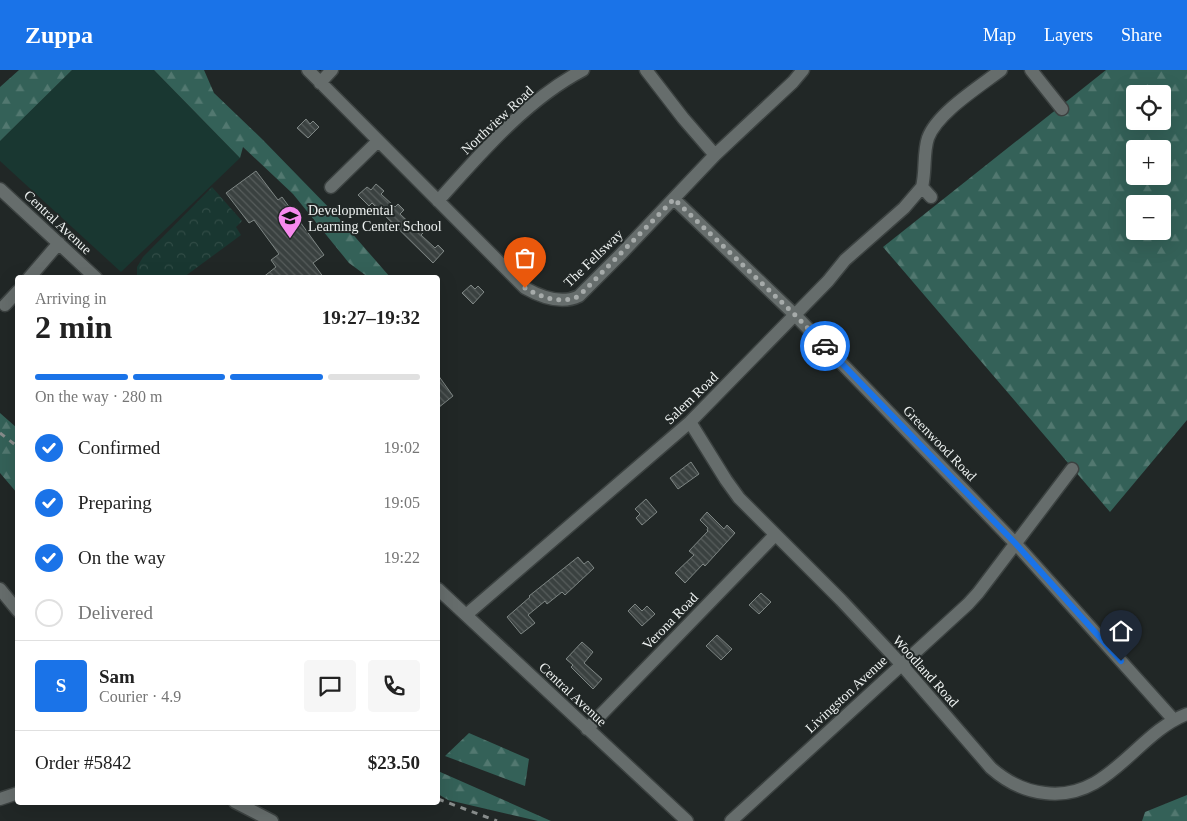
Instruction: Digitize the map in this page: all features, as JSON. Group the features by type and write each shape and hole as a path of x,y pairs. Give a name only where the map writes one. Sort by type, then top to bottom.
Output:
{"street":[{"name":"The Fellsway","path":"308,70 525,288 548,298 570,300 579,296 715,155 793,82 803,70"},
{"path":"320,83 332,70"},
{"name":"Northview Road","path":"438,201 503,132 548,93 583,70"},
{"path":"646,70 683,118 715,155"},
{"path":"931,197 922,187 925,175 928,138 940,118 1001,70"},
{"path":"1031,70 1062,109"},
{"path":"331,187 378,141"},
{"name":"Salem Road","path":"466,615 690,422 795,315 845,260 904,208 922,187"},
{"name":"Central Avenue","path":"0,189 93,275"},
{"name":"Greenwood Road","path":"674,199 795,315 1015,543 1174,719"},
{"path":"32,275 59,244"},
{"path":"5,305 15,294"},
{"name":"Woodland Road","path":"690,422 739,498 835,594 901,664 991,768 1013,784 1040,793 1068,793 1094,784 1111,773 1174,719 1187,714"},
{"name":"Livingston Avenue","path":"731,821 968,604 1072,469"},
{"name":"Verona Road","path":"587,728 775,535"},
{"path":"0,589 15,607"},
{"name":"Central Avenue","path":"440,591 687,821"},
{"path":"0,799 15,794"},
{"path":"241,805 272,821"}],"green space":[{"path":"19,70 72,70 0,141 0,87"},
{"path":"72,70 154,70 240,158 121,272 0,161 0,141"},
{"path":"154,70 204,70 214,93 336,215 388,275 365,275 349,263 293,194 243,147 240,158"},
{"path":"1106,70 1187,70 1187,420 1110,512 883,247"},
{"path":"212,187 242,221 236,227 241,235 187,275 137,275 137,267 143,257"},
{"path":"0,413 15,426 15,491 0,473"},
{"path":"469,733 529,759 525,786 445,756"},
{"path":"440,772 551,821 538,821 448,800 440,795"},
{"path":"1187,795 1187,821 1142,821 1145,812"}],"building":[{"path":"306,119 310,124 313,121 319,127 308,138 297,128"},
{"name":"Developmental Learning Center School","path":"256,171 278,200 282,197 324,255 313,263 322,275 266,275 276,267 271,260 279,254 254,220 249,223 226,193"},
{"path":"376,184 384,191 381,194 395,207 398,204 404,210 400,214 415,228 418,225 425,231 421,235 435,248 438,245 444,251 433,263 372,203 369,206 358,195 367,187 371,190"},
{"path":"471,285 475,289 478,286 484,292 473,304 462,293"},
{"path":"440,378 453,396 440,406"},
{"path":"691,462 699,474 678,489 670,478"},
{"path":"646,499 657,512 642,525 636,518 640,514 635,509"},
{"path":"707,512 724,529 727,525 735,533 705,566 703,564 685,583 675,573 694,555 689,551 708,531 708,528 700,520"},
{"path":"578,557 584,564 588,561 594,568 565,595 562,592 547,604 545,601 528,615 535,623 521,634 507,617 529,596"},
{"path":"761,593 771,602 759,614 749,605"},
{"path":"635,604 642,611 647,606 655,614 642,626 628,611"},
{"path":"717,635 732,649 721,660 706,646"},
{"path":"582,642 593,652 584,663 602,679 593,689 571,667 573,665 566,659"}],"railway":[{"path":"0,433 15,445"},
{"path":"440,800 497,821"}],"way so far":[{"path":"525,288 536,294 561,300 570,300 579,296 674,199 825,346"}],"place":[{"name":"Developmental Learning Center School","path":"290,239"}],"route":[{"path":"825,346 1015,543 1121,661"}]}
